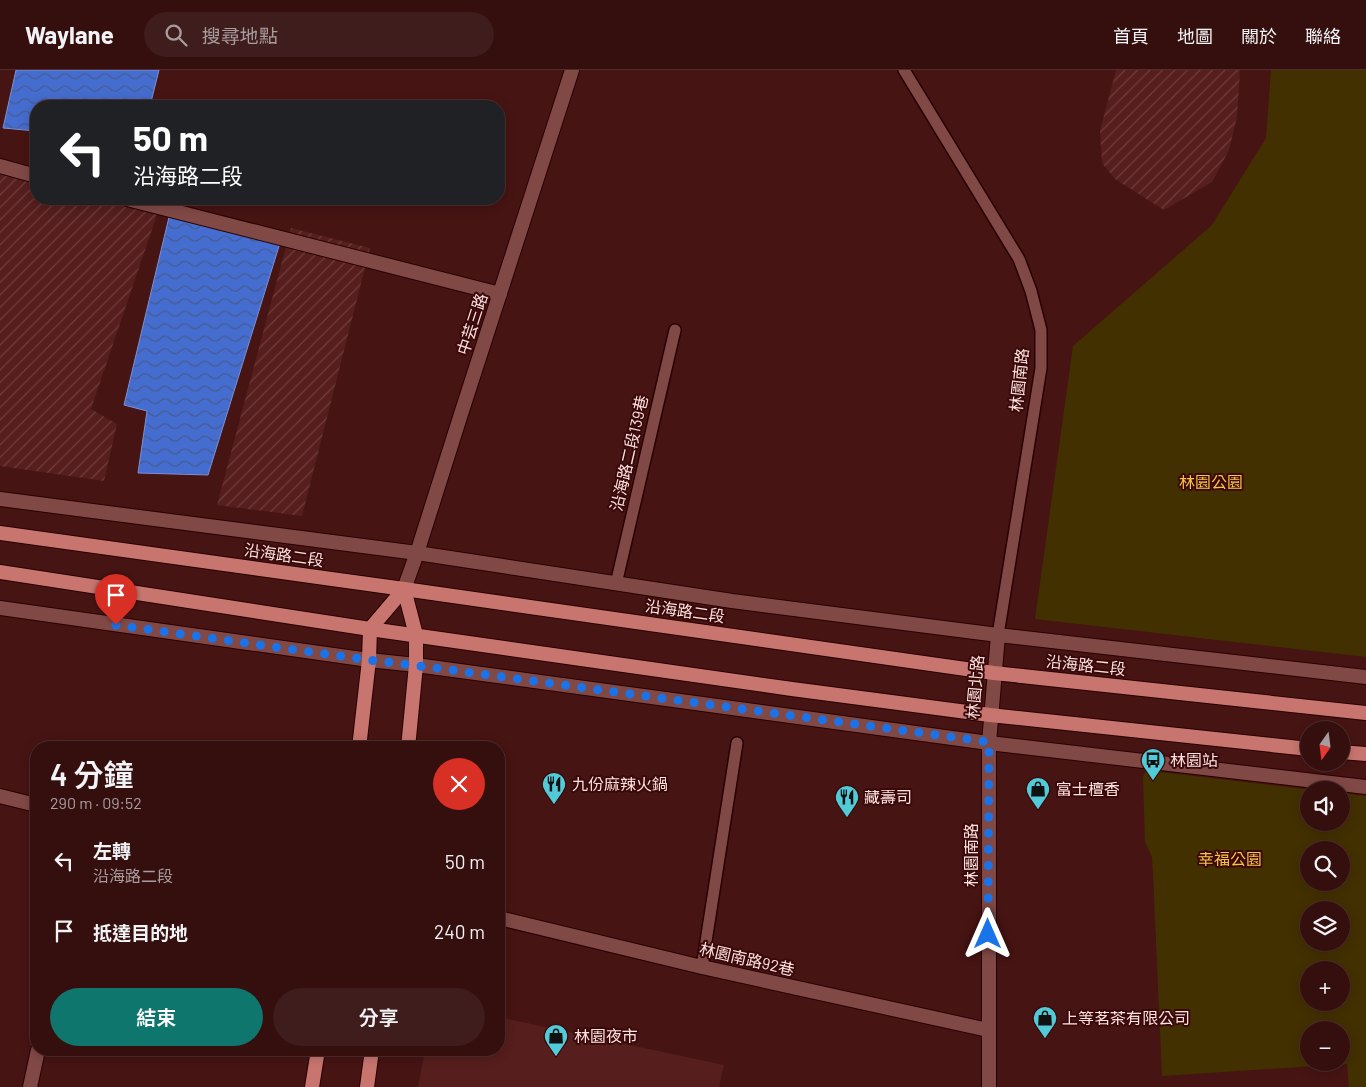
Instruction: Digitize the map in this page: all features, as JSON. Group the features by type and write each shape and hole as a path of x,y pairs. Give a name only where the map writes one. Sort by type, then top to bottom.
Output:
{"main road":[{"name":"沿海路二段","path":"0,533 404,588 994,673 1366,714"},
{"path":"0,572 370,629 792,690 990,716 1300,747"},
{"path":"359,741 369,660 370,629 404,588"},
{"path":"404,588 416,635 416,665 409,741"},
{"path":"1350,753 1366,754"},
{"path":"312,1087 317,1056"},
{"path":"367,1087 371,1056"}],"street":[{"name":"中芸三路","path":"404,588 417,553 572,70"},
{"path":"0,166 30,174"},
{"path":"150,205 500,294"},
{"name":"沿海路二段","path":"0,499 417,553 732,601 998,636 1366,677"},
{"path":"0,608 369,660 989,742 1366,788"},
{"name":"林園北路","path":"989,742 998,636"},
{"name":"林園南路","path":"989,742 988,1030 990,1087"},
{"path":"0,796 30,804"},
{"name":"林園南路92巷","path":"505,919 702,967 988,1030"},
{"path":"30,1087 37,1056"}],"lane":[{"name":"林園南路","path":"904,70 1019,260 1031,291 1041,330 1041,368 998,636"},
{"name":"沿海路二段139巷","path":"616,584 675,330"},
{"path":"702,967 737,743"}],"shaded area":[{"path":"1116,70 1240,70 1237,117 1229,150 1212,182 1164,210 1115,179 1102,163 1100,131"},
{"path":"0,162 30,170 30,205 160,205 91,409 117,424 104,481 0,466"},
{"path":"291,228 370,248 302,516 217,505"},
{"name":"林園夜市","path":"505,1018 724,1065 719,1087 418,1087 424,1056 505,1056"}],"green space":[{"name":"林園公園","path":"1271,70 1366,70 1366,657 1035,619 1073,346 1212,225 1266,138"},
{"name":"幸福公園","path":"1151,771 1300,788 1300,831 1350,831 1350,794 1366,796 1366,1087 1349,1087 1348,1071 1350,1071 1350,1021 1300,1021 1300,1067 1162,1076 1152,857 1145,842 1143,777 1145,772"}],"water":[{"path":"16,70 159,70 152,100 30,100 30,130 3,128"},
{"path":"170,213 280,243 208,475 138,473 147,411 124,405"}],"place":[{"name":"林園站","path":"1153,781"},
{"name":"九份麻辣火鍋","path":"554,805"},
{"name":"富士檀香","path":"1038,810"},
{"name":"藏壽司","path":"847,818"},
{"name":"上等茗茶有限公司","path":"1045,1039"},
{"name":"林園夜市","path":"556,1057"}],"route":[{"path":"116,625 989,742 988,934"}]}
